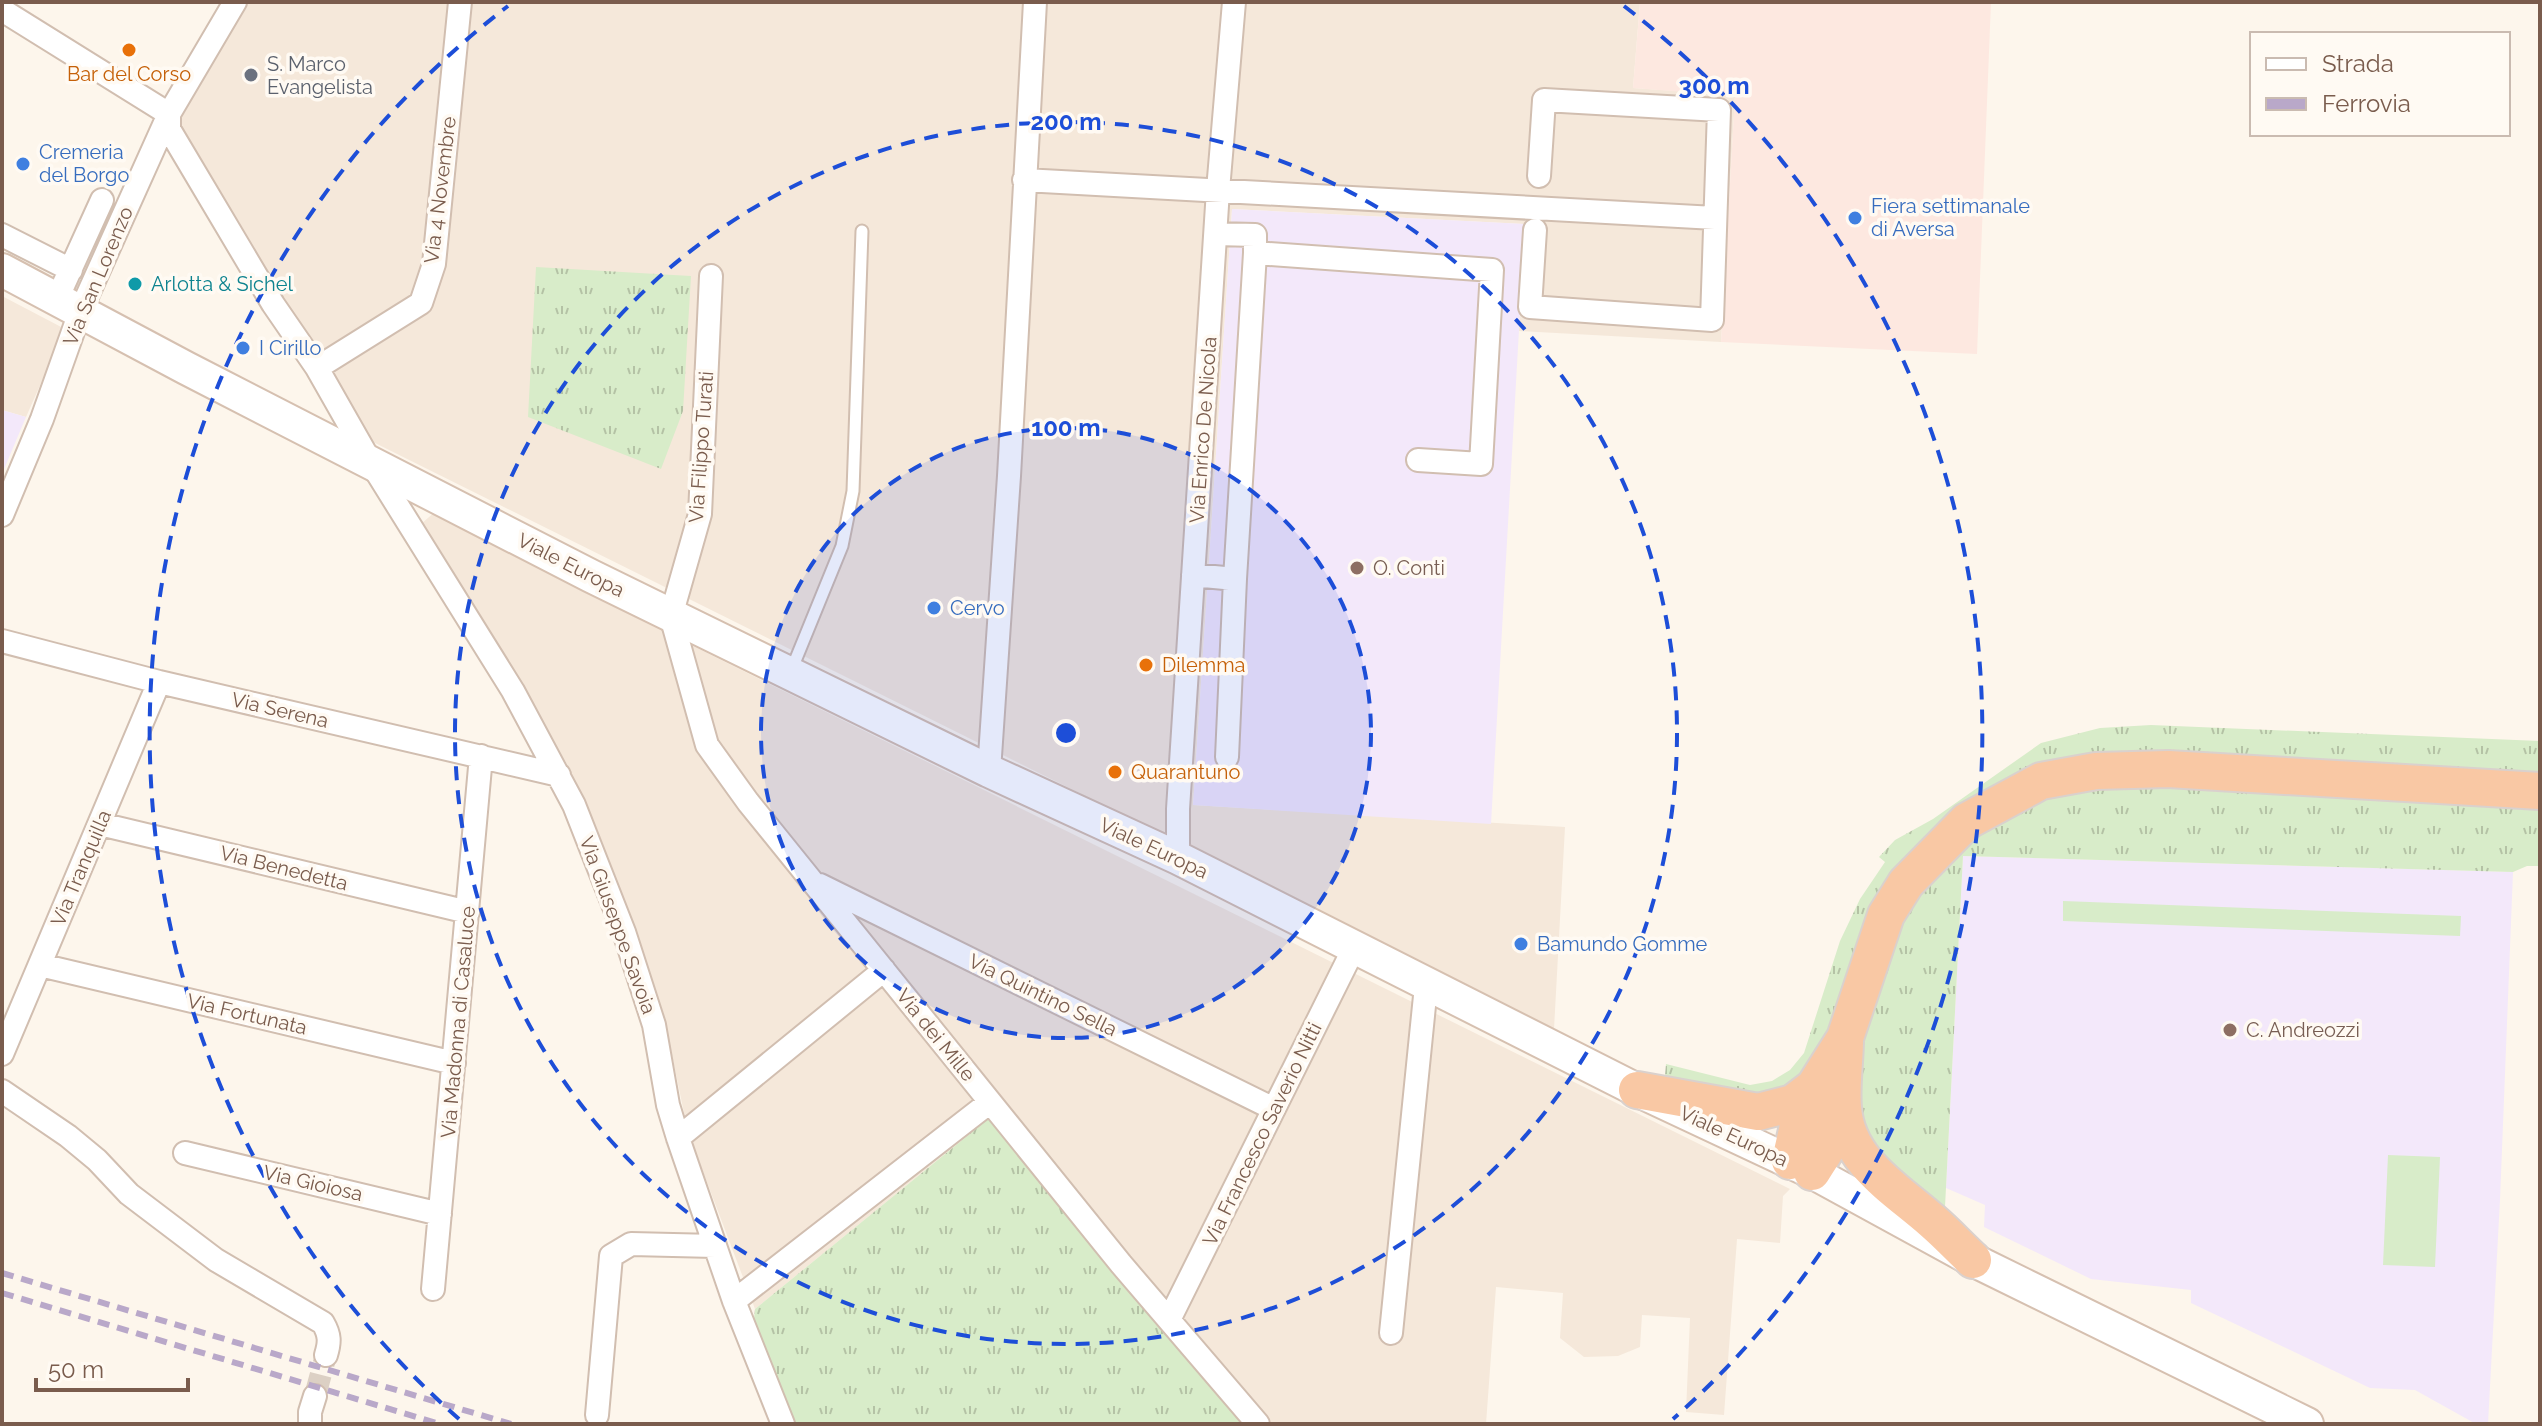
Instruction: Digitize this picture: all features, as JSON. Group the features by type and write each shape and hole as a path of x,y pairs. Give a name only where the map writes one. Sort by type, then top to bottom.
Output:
{"highway":[{"path":"1801,1166 1800,1117 1814,1087 1845,1038 1886,915 1906,883 1967,821 2041,781 2096,771 2168,769 2540,791"},
{"path":"1845,1038 1843,1108 1849,1136 1859,1154 1875,1173 1973,1260"},
{"path":"1637,1090 1758,1112 1793,1103 1814,1087"},
{"path":"1801,1166 1834,1134 1843,1108"}],"main road":[{"name":"Viale Europa","path":"2,270 671,616 989,771 1178,858 1426,986 1637,1090 1801,1166 1973,1260 2307,1424"}],"street":[{"name":"Via San Lorenzo","path":"2,515 42,419 69,305 169,114 235,2"},
{"name":"Via 4 Novembre","path":"317,368 421,303 434,264 460,2"},
{"path":"989,771 1035,2"},
{"name":"Via Enrico De Nicola","path":"1178,858 1218,190 1234,2"},
{"path":"2,10 169,114"},
{"path":"1535,230 1530,307 1712,320 1719,110 1544,100 1539,176"},
{"name":"Via Giuseppe Savoia","path":"169,114 169,129 273,304 317,368 371,463 513,691 574,805 624,932 654,1025 668,1105 678,1138 734,1301 783,1424"},
{"path":"1024,180 1715,218"},
{"path":"69,305 71,270 102,200"},
{"path":"1216,234 1255,235 1227,757"},
{"path":"2,235 71,270"},
{"path":"1255,253 1492,270 1481,464 1418,460"},
{"name":"Via Filippo Turati","path":"671,616 700,514 711,276"},
{"path":"1193,575 1235,579"},
{"name":"Via dei Mille","path":"671,616 707,745 748,802 990,1102 1258,1424"},
{"name":"Via Serena","path":"2,641 159,682 559,775"},
{"name":"Via Tranquilla","path":"2,1054 159,682"},
{"name":"Via Madonna di Casaluce","path":"433,1289 481,756"},
{"name":"Via Benedetta","path":"100,824 468,912"},
{"name":"Via Quintino Sella","path":"812,881 1274,1109"},
{"name":"Via Francesco Saverio Nitti","path":"1169,1320 1354,948"},
{"name":"Via Fortunata","path":"40,965 454,1063"},
{"path":"678,1138 884,970"},
{"path":"1391,1333 1426,986"},
{"path":"2,1091 68,1136 97,1160 129,1194 216,1260 323,1323 329,1332 330,1343 326,1355"},
{"path":"734,1301 990,1102"},
{"name":"Via Gioiosa","path":"185,1153 440,1214"},
{"path":"597,1415 611,1256 631,1244 715,1246"},
{"path":"310,1424 315,1396"}],"lane":[{"path":"789,674 842,546 853,491 862,231"}],"shaded area":[{"path":"240,2 1640,2 1633,88 1735,95 1721,342 1519,331 1524,224 1232,209 1193,805 1565,827 1554,1029 369,440 172,128"},
{"name":"Fiera settimanale di Aversa","path":"1640,2 1991,2 1977,354 1721,342 1735,96 1633,88"},
{"name":"O. Conti","path":"1232,209 1525,224 1491,824 1193,805"},
{"path":"2,296 65,329 26,417 2,410"},
{"path":"2,410 26,417 2,474"},
{"path":"436,511 693,646 1790,1189 1783,1196 1780,1243 1737,1239 1724,1415 1686,1412 1690,1318 1642,1315 1640,1347 1618,1356 1584,1357 1560,1338 1563,1293 1496,1287 1486,1424 1249,1424 988,1119 755,1309 688,1132 663,1012 612,868 567,764 421,524"},
{"name":"C. Andreozzi","path":"1963,856 2513,872 2488,1424 2476,1424 2415,1390 2370,1388 2191,1303 2191,1290 2091,1279 1984,1227 1985,1205 1946,1188"}],"green space":[{"path":"536,267 691,276 683,411 661,469 528,417"},
{"path":"2151,725 2540,741 2540,773 2110,752 2060,761 1940,828 1828,1047 1790,1093 1735,1099 1665,1075 1666,1064 1750,1085 1772,1081 1790,1070 1804,1053 1840,941 1860,899 1885,862 1879,857 1895,840 1933,819 2041,743 2100,728"},
{"path":"2109,782 2540,801 2540,866 2527,866 2513,872 1963,856 1945,1207 1922,1196 1860,1130 1853,1064 1882,957 1910,901 1956,851 2015,811 2064,790"},
{"path":"2063,901 2461,916 2460,936 2063,921"},
{"path":"988,1119 996,1122 1249,1424 794,1424 754,1319 755,1309"},
{"path":"2388,1155 2440,1157 2435,1267 2383,1265"}],"tunnel":[{"path":"315,1396 326,1355"}],"railway":[{"path":"2,1273 511,1424"},
{"path":"2,1293 440,1424"}],"place":[{"name":"Bar del Corso","path":"129,50"},
{"name":"S. Marco Evangelista","path":"251,75"},
{"name":"Cremeria del Borgo","path":"23,164"},
{"name":"Fiera settimanale di Aversa","path":"1855,218"},
{"name":"Arlotta & Sichel","path":"135,284"},
{"name":"I Cirillo","path":"243,348"},
{"name":"O. Conti","path":"1357,568"},
{"name":"Cervo","path":"934,608"},
{"name":"Dilemma","path":"1146,665"},
{"name":"Quarantuno","path":"1115,772"},
{"name":"Bamundo Gomme","path":"1521,944"},
{"name":"C. Andreozzi","path":"2230,1030"}]}
